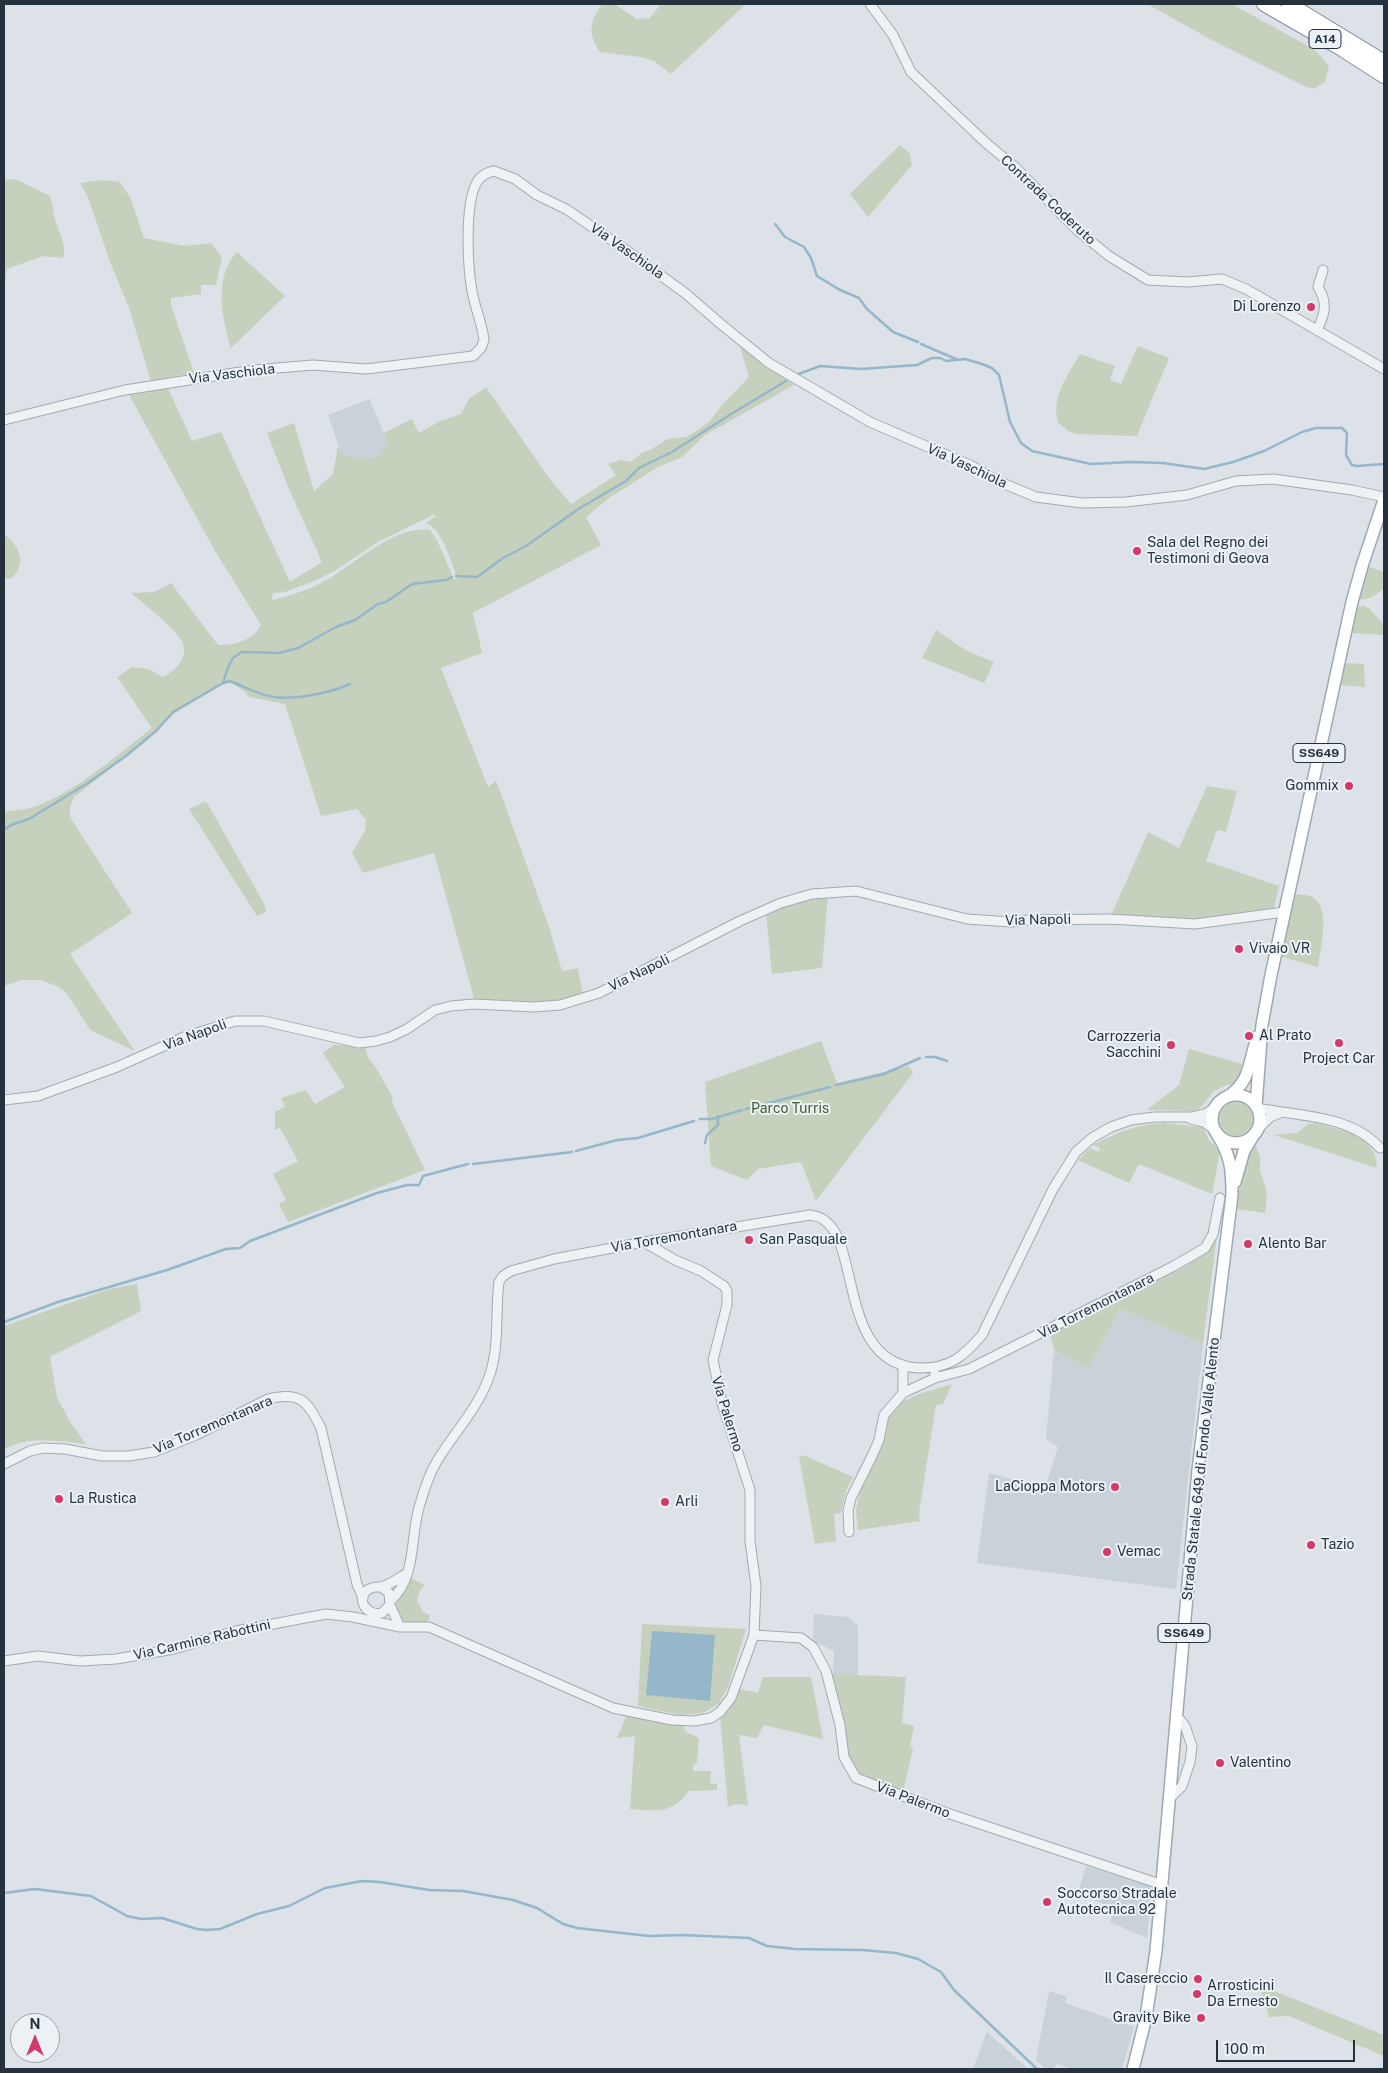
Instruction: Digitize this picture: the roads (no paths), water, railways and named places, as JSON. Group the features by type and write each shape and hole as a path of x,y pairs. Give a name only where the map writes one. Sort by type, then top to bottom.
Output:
{"highway":[{"name":"A14","path":"1264,4 1342,49 1384,76"},
{"name":"A14","path":"1289,4 1384,62"}],"main road":[{"name":"Strada Statale 649 di Fondo Valle Alento","path":"1133,2069 1146,2017 1163,1886 1198,1470 1232,1195 1244,1151 1255,1133 1260,1115 1257,1107 1262,1024 1284,912 1352,602 1384,499"},
{"name":"Strada Statale 649 di Fondo Valle Alento","path":"1232,1195 1231,1163 1224,1144 1216,1132 1212,1118 1216,1107 1244,1082 1252,1051 1262,1024"},
{"path":"1226,1097 1243,1096 1257,1107"},
{"path":"1216,1132 1223,1139 1238,1143 1255,1133"}],"street":[{"name":"Contrada Coderuto","path":"870,4 893,35 911,72 986,143 1015,167 1077,230 1109,256 1148,280 1188,282 1222,279 1246,289 1384,369"},
{"name":"Via Vaschiola","path":"4,420 125,390 253,370 313,365 366,369 473,356 481,348 484,340 472,292 468,256 468,227 480,177 500,172 537,195 566,209 623,248 685,293 769,363 870,422 1036,497 1082,504 1126,502 1187,495 1236,481 1273,479 1352,490 1384,499"},
{"path":"1318,330 1325,311 1324,301 1318,287 1323,270"},
{"name":"Via Napoli","path":"4,1100 38,1096 117,1067 184,1037 235,1021 264,1021 359,1043 376,1041 390,1036 407,1029 435,1010 452,1006 474,1004 534,1007 560,1006 599,993 740,921 781,903 812,894 856,891 967,919 1011,922 1110,919 1195,924 1284,912"},
{"name":"Via Torremontanara","path":"1179,1118 1198,1116 1216,1107"},
{"path":"1257,1107 1321,1118 1361,1132 1372,1139 1380,1148"},
{"path":"1255,1133 1270,1117 1288,1112"},
{"name":"Via Torremontanara","path":"406,1574 420,1503 436,1463 467,1418 490,1377 495,1344 496,1300 499,1282 501,1278 512,1271 554,1259 644,1242 798,1215 810,1215 823,1219 832,1227 841,1244 864,1330 872,1344 892,1362 903,1366 934,1367 951,1363 960,1358 982,1335 1053,1189 1076,1152 1092,1138 1111,1127 1131,1120 1155,1117 1200,1121 1216,1132"},
{"name":"Via Torremontanara","path":"903,1393 935,1378 969,1369 1174,1266 1205,1248 1213,1234 1220,1198"},
{"name":"Via Palermo","path":"400,1627 429,1626 613,1708 672,1720 694,1721 711,1718 720,1712 731,1698 754,1634 756,1586 750,1541 750,1490 722,1403 713,1360 727,1304 727,1291 724,1286 701,1271 675,1260 644,1242"},
{"path":"850,1532 848,1511 851,1498 876,1448 884,1415 903,1393 903,1366"},
{"path":"934,1367 935,1378"},
{"name":"Via Torremontanara","path":"4,1464 30,1451 43,1448 65,1449 102,1456 129,1456 154,1452 196,1435 268,1399 280,1396 300,1399 309,1405 321,1428 354,1573 363,1600"},
{"path":"354,1573 361,1581 389,1593 390,1602 400,1627"},
{"path":"353,1617 366,1592 406,1574"},
{"path":"363,1600 368,1612 375,1614 385,1612 390,1602 404,1585 406,1574"},
{"name":"Via Carmine Rabottini","path":"4,1661 38,1656 80,1661 116,1659 174,1649 236,1631 326,1614 353,1617 400,1627"},
{"name":"Via Palermo","path":"754,1634 801,1638 813,1647 826,1671 840,1725 844,1757 856,1778 965,1819 1163,1886"},
{"path":"1171,1797 1182,1786 1190,1762 1192,1746 1185,1726 1177,1716"}],"water":[{"path":"652,1631 715,1635 710,1701 646,1695"}],"waterway":[{"path":"775,224 785,237 804,247 811,258 817,276 840,290 859,298 867,309 893,332 918,342"},
{"path":"921,344 956,359"},
{"path":"796,375 820,366 861,369 917,365 932,358 940,358 946,361 965,359 982,364 992,368 999,375 1010,422 1021,443 1032,451 1091,464 1163,463 1204,469 1233,462 1264,451 1302,432 1316,428 1342,428 1347,433 1346,455 1352,465 1384,464"},
{"path":"456,576 477,577 503,558 526,546 580,508 626,481 639,468 672,452 786,381"},
{"path":"4,830 11,825 29,819 88,783 126,756 156,731 173,712 223,683 233,658 242,652 279,653 298,648 336,627 355,620 412,584 446,580 452,577"},
{"path":"224,683 229,681 262,694 282,698 312,695 350,684"},
{"path":"926,1057 935,1057 947,1061"},
{"path":"836,1085 884,1074 920,1058"},
{"path":"746,1109 830,1087"},
{"path":"700,1119 712,1119 742,1110"},
{"path":"705,1143 707,1135 718,1125 718,1116"},
{"path":"576,1151 617,1140 638,1138 694,1121"},
{"path":"473,1164 572,1152"},
{"path":"4,1322 58,1302 167,1270 226,1249 240,1248 250,1241 377,1193 407,1185 419,1185 423,1176 468,1164"},
{"path":"4,1893 35,1889 91,1896 127,1916 141,1919 162,1918 197,1929 207,1930 220,1929 257,1914 289,1906 325,1888 362,1881 380,1882 429,1890 463,1891 513,1900 537,1908 563,1924 577,1928 649,1936 682,1935 749,1938 767,1946 795,1949 863,1950 896,1953 918,1959 941,1972 954,1990 1037,2069"}],"place":[{"name":"Di Lorenzo","path":"1311,307"},
{"name":"Sala del Regno dei Testimoni di Geova","path":"1137,551"},
{"name":"Gommix","path":"1349,786"},
{"name":"Vivaio VR","path":"1239,949"},
{"name":"Al Prato","path":"1249,1036"},
{"name":"Project Car","path":"1339,1043"},
{"name":"Carrozzeria Sacchini","path":"1171,1045"},
{"name":"San Pasquale","path":"749,1240"},
{"name":"Alento Bar","path":"1248,1244"},
{"name":"LaCioppa Motors","path":"1115,1487"},
{"name":"La Rustica","path":"59,1499"},
{"name":"Arli","path":"665,1502"},
{"name":"Tazio","path":"1311,1545"},
{"name":"Vemac","path":"1107,1552"},
{"name":"Valentino","path":"1220,1763"},
{"name":"Soccorso Stradale Autotecnica 92","path":"1047,1902"},
{"name":"Il Casereccio","path":"1198,1979"},
{"name":"Arrosticini Da Ernesto","path":"1197,1994"},
{"name":"Gravity Bike","path":"1201,2018"}],"park label":[{"name":"Parco Turris","path":"790,1109"}]}
